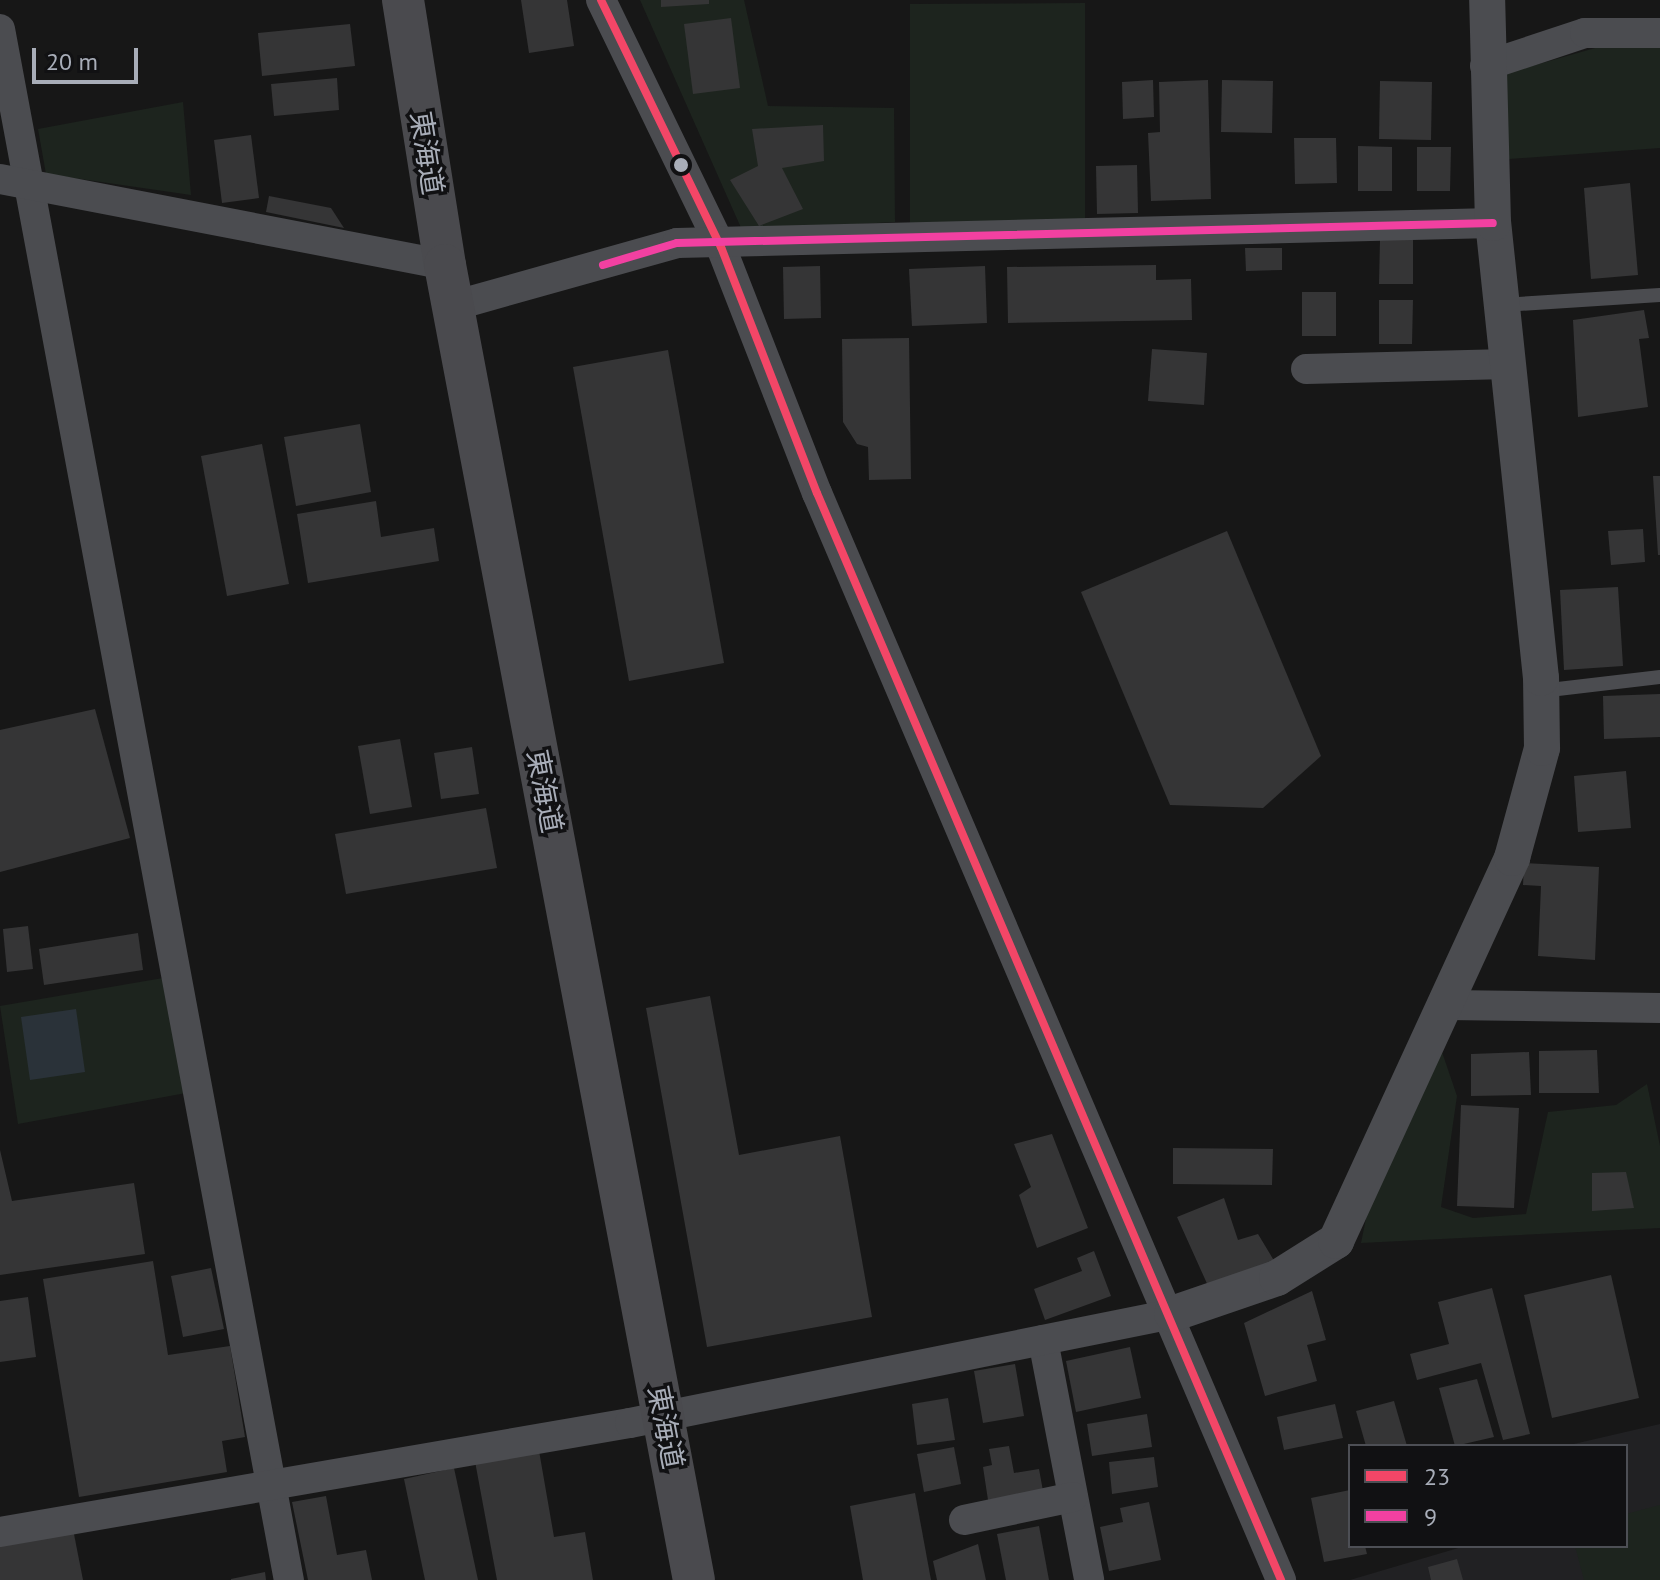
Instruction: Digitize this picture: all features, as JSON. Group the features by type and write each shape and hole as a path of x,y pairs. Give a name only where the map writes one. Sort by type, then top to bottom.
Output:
{"main road":[{"name":"東海道","path":"403,0 445,265 694,1580"}],"street":[{"path":"601,0 721,247 817,493 1172,1314 1281,1580"},
{"path":"0,1532 270,1482 664,1417 1172,1314 1277,1278 1336,1241 1512,858 1542,748 1541,691 1493,223 1485,66 1487,0"},
{"path":"0,29 14,181 289,1580"},
{"path":"1485,66 1585,33 1660,33"},
{"path":"14,181 445,265"},
{"path":"453,306 677,243 721,247 1493,223"},
{"path":"1306,369 1508,364"},
{"path":"1447,1005 1660,1008"},
{"path":"1043,1340 1089,1580"},
{"path":"964,1520 1073,1497"}],"lane":[{"path":"1501,305 1660,295"},
{"path":"1541,691 1660,677"}],"shaded area":[{"path":"640,0 744,0 768,106 894,108 895,222 742,230"},
{"path":"1085,3 1085,224 910,225 910,4"},
{"path":"1660,47 1660,148 1509,159 1504,74 1595,48"},
{"path":"183,102 191,195 46,174 38,129"},
{"path":"163,978 186,1093 18,1124 0,1006"},
{"path":"76,1009 85,1072 30,1080 21,1017"},
{"path":"1442,1052 1457,1096 1441,1207 1473,1218 1526,1214 1548,1112 1616,1105 1647,1084 1660,1146 1660,1228 1361,1243 1380,1150"},
{"path":"1660,1424 1660,1580 1350,1580 1458,1548 1628,1548 1628,1444 1574,1444"},
{"path":"1660,1505 1660,1580 1584,1580 1576,1548 1628,1548 1628,1513"}],"building":[{"path":"521,0 567,0 574,46 529,53"},
{"path":"661,0 709,0 709,4 661,7"},
{"path":"731,18 740,88 693,94 684,24"},
{"path":"350,24 355,66 262,76 258,33"},
{"path":"337,78 339,110 274,116 271,84"},
{"path":"1153,80 1154,117 1123,119 1122,82"},
{"path":"1208,80 1211,199 1151,201 1148,133 1160,132 1159,82"},
{"path":"1222,80 1273,81 1272,133 1221,132"},
{"path":"1380,81 1432,82 1431,140 1379,139"},
{"path":"823,125 824,161 782,168 803,209 759,226 730,180 758,166 752,129"},
{"path":"251,135 259,198 222,203 214,140"},
{"path":"1294,138 1336,138 1337,183 1295,184"},
{"path":"1358,146 1392,147 1392,191 1358,191"},
{"path":"1417,147 1451,147 1450,191 1417,191"},
{"path":"1137,165 1138,213 1097,214 1096,166"},
{"path":"1630,183 1638,275 1591,279 1584,188"},
{"path":"269,196 331,208 344,228 266,212"},
{"path":"1380,240 1413,240 1413,284 1379,284"},
{"path":"1245,248 1282,248 1282,270 1246,271"},
{"path":"1156,265 1156,280 1191,279 1192,320 1008,323 1007,267"},
{"path":"820,266 821,318 784,319 783,267"},
{"path":"985,266 987,323 912,326 909,269"},
{"path":"1302,292 1336,292 1336,336 1302,336"},
{"path":"1379,300 1413,300 1412,344 1379,344"},
{"path":"1644,310 1649,338 1639,339 1648,407 1578,417 1573,320"},
{"path":"909,338 911,479 869,480 868,447 857,444 843,422 842,339"},
{"path":"1152,349 1207,353 1204,405 1148,401"},
{"path":"668,350 724,663 629,681 573,367"},
{"path":"360,424 371,492 296,506 284,437"},
{"path":"262,444 289,584 227,596 201,456"},
{"path":"1653,476 1660,476 1660,555 1658,555"},
{"path":"376,501 381,537 434,528 439,561 308,583 297,514"},
{"path":"1643,529 1645,562 1611,565 1608,531"},
{"path":"1227,531 1321,756 1263,808 1170,805 1081,592"},
{"path":"1618,587 1623,666 1564,670 1560,590"},
{"path":"1660,694 1660,737 1604,739 1603,696"},
{"path":"95,709 130,838 0,872 0,730"},
{"path":"400,739 412,807 370,814 358,746"},
{"path":"472,747 479,794 441,799 434,753"},
{"path":"1626,771 1631,828 1578,832 1574,776"},
{"path":"486,808 497,868 346,894 335,834"},
{"path":"1524,863 1599,867 1595,960 1538,956 1541,886 1523,885"},
{"path":"28,926 33,969 7,972 3,929"},
{"path":"138,933 143,970 44,985 39,949"},
{"path":"710,996 739,1155 840,1136 872,1317 707,1347 646,1008"},
{"path":"1597,1050 1599,1093 1539,1093 1539,1051"},
{"path":"1529,1052 1531,1095 1471,1096 1471,1054"},
{"path":"1461,1105 1519,1108 1514,1208 1457,1206"},
{"path":"1052,1134 1088,1228 1037,1248 1019,1195 1031,1187 1014,1144"},
{"path":"1173,1148 1273,1149 1272,1185 1173,1184"},
{"path":"0,1150 12,1201 134,1183 145,1254 0,1275"},
{"path":"1626,1172 1634,1208 1592,1211 1592,1173"},
{"path":"1224,1198 1238,1240 1258,1234 1276,1264 1209,1288 1177,1217"},
{"path":"1094,1251 1111,1296 1045,1320 1034,1289 1082,1271 1077,1258"},
{"path":"153,1261 168,1355 230,1346 245,1437 222,1441 227,1472 79,1497 43,1279"},
{"path":"211,1268 224,1329 183,1337 171,1276"},
{"path":"1611,1275 1639,1398 1552,1418 1524,1295"},
{"path":"1492,1288 1530,1434 1503,1440 1481,1363 1417,1380 1410,1354 1449,1344 1438,1302"},
{"path":"1312,1291 1326,1340 1307,1345 1317,1381 1265,1396 1244,1323"},
{"path":"28,1297 36,1357 0,1362 0,1301"},
{"path":"1130,1347 1141,1398 1076,1412 1066,1361"},
{"path":"1015,1364 1024,1416 983,1423 974,1371"},
{"path":"1477,1379 1494,1437 1454,1444 1439,1388"},
{"path":"948,1398 955,1440 917,1445 912,1404"},
{"path":"1394,1401 1406,1444 1365,1444 1356,1411"},
{"path":"1335,1404 1343,1438 1284,1450 1277,1417"},
{"path":"1147,1414 1152,1447 1092,1456 1087,1424"},
{"path":"538,1445 554,1537 585,1532 593,1580 497,1580 474,1456"},
{"path":"1009,1446 1014,1473 1039,1469 1043,1491 988,1500 983,1467 992,1465 989,1449"},
{"path":"954,1447 961,1484 924,1492 917,1454"},
{"path":"1154,1457 1158,1487 1112,1494 1109,1462"},
{"path":"454,1468 478,1580 425,1580 404,1479"},
{"path":"1348,1490 1348,1548 1366,1548 1367,1554 1324,1562 1311,1498"},
{"path":"915,1493 931,1580 863,1580 850,1506"},
{"path":"326,1496 337,1555 366,1550 372,1580 308,1580 292,1502"},
{"path":"1149,1502 1161,1560 1109,1571 1100,1527 1123,1522 1120,1508"},
{"path":"1039,1526 1049,1580 1006,1580 997,1534"},
{"path":"73,1529 83,1580 0,1580 0,1544"},
{"path":"978,1544 986,1580 937,1580 933,1561"},
{"path":"1457,1559 1463,1580 1431,1580 1428,1567"},
{"path":"265,1572 266,1580 231,1580 231,1579"}],"transit line":[{"name":"23","path":"601,0 721,247 817,493 1281,1580"},
{"name":"9","path":"603,265 677,243 1493,223"}]}
